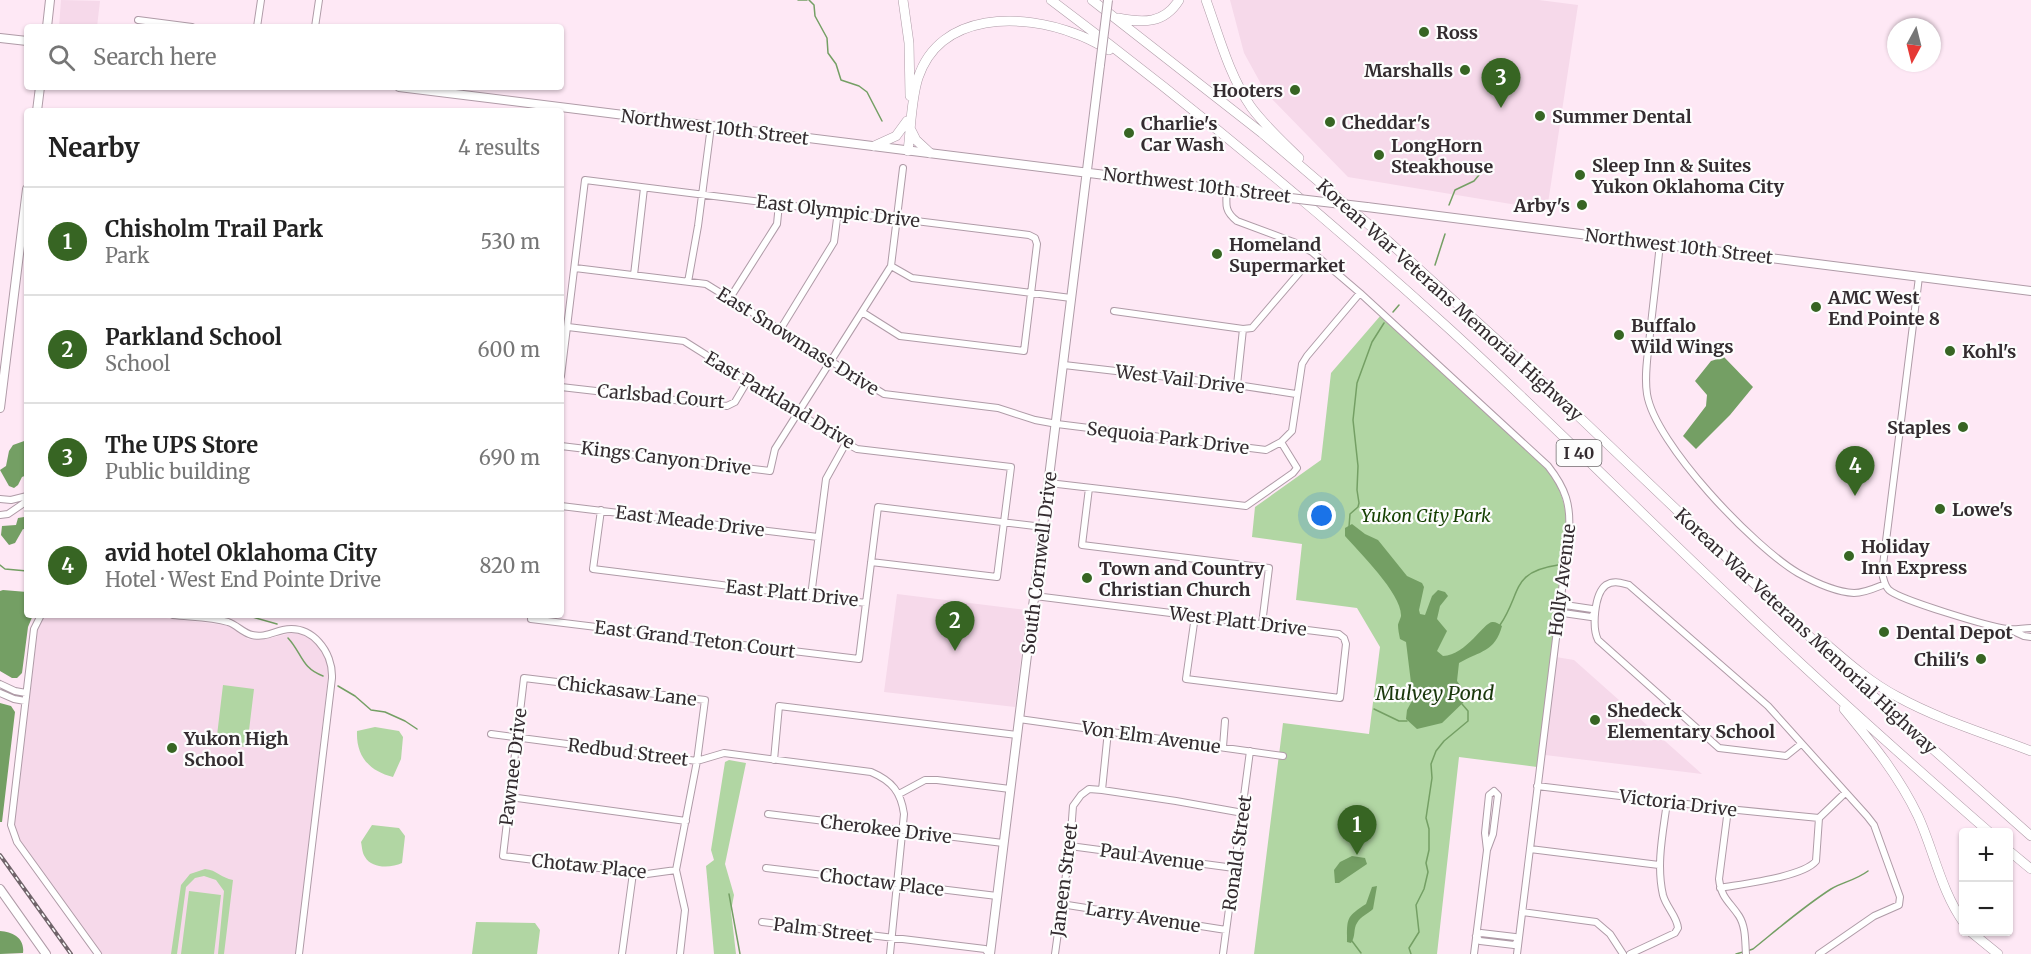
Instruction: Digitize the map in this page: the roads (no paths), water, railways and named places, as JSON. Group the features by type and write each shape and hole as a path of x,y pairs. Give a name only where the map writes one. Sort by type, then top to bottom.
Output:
{"highway":[{"path":"903,0 911,67 909,125 916,140 930,153"},
{"name":"Korean War Veterans Memorial Highway","path":"1051,0 1138,66 1279,181 1446,326 1823,684 1985,828"},
{"name":"Korean War Veterans Memorial Highway","path":"1092,0 1207,89 1331,191 1522,363 1892,713 2031,836"},
{"path":"1115,17 1141,22 1155,20 1168,14 1179,0"},
{"path":"1206,0 1235,78 1250,106 1268,128 1316,173 1331,191"},
{"path":"906,150 918,78 927,60 947,38 976,24 1004,21 1051,26 1089,39 1138,66"},
{"path":"873,146 896,136 909,125"},
{"path":"1744,575 1858,671 1877,684 1921,708 2031,751"},
{"path":"1823,684 1879,751 1908,795 1930,843 1951,901 1959,914"},
{"path":"2013,854 2031,869"},
{"path":"1976,936 1998,954"}],"main road":[{"path":"47,24 50,0"},
{"name":"South Cornwell Drive","path":"990,954 1108,0"},
{"path":"0,38 24,41"},
{"path":"37,108 40,90"},
{"name":"Northwest 10th Street","path":"423,90 1087,171 2031,291"},
{"path":"0,408 24,213"},
{"path":"0,889 46,954"}],"street":[{"path":"257,24 261,0"},
{"path":"315,24 319,0"},
{"path":"138,20 159,24"},
{"path":"688,282 703,194 711,126"},
{"path":"798,412 891,266 903,168"},
{"name":"East Olympic Drive","path":"575,268 585,180 1029,234 1035,238 1037,244 1024,351 900,336 862,312"},
{"path":"634,275 644,188"},
{"name":"Holly Avenue","path":"1227,189 1226,207 1229,215 1237,221 1304,247 1360,292 1548,466 1559,480 1567,497 1570,513 1560,608 1517,954"},
{"path":"730,298 777,224 779,204"},
{"path":"780,330 834,242 838,211"},
{"path":"1660,243 1646,381 1651,408 1660,427 1694,475 1718,502 1787,566 1811,580 1852,593 1884,584"},
{"path":"891,266 912,278 1071,298"},
{"path":"1114,311 1252,328 1305,266"},
{"path":"564,355 575,268"},
{"name":"East Snowmass Drive","path":"575,268 705,284 884,394 998,408 1035,420 1057,424"},
{"path":"1919,277 1882,573 1884,584 1890,591 1905,599 2031,637"},
{"path":"1049,483 1246,506 1297,468 1281,442 1292,431 1302,364 1360,292"},
{"name":"East Parkland Drive","path":"568,327 684,342 857,448 1011,467 1004,522"},
{"path":"1237,385 1243,328"},
{"name":"West Vail Drive","path":"1064,365 1296,394"},
{"name":"Carlsbad Court","path":"564,387 727,406 735,402 748,380"},
{"name":"Kings Canyon Drive","path":"564,446 770,471 775,449 798,412"},
{"name":"Sequoia Park Drive","path":"1057,424 1266,450 1281,442"},
{"path":"811,596 825,479 846,443"},
{"path":"1089,488 1082,544 1269,568 1262,624"},
{"path":"0,499 22,501"},
{"path":"0,515 8,514 22,501"},
{"name":"East Meade Drive","path":"564,506 818,537"},
{"name":"East Platt Drive","path":"601,510 593,569 866,603 878,507 1004,522"},
{"path":"871,562 997,578 1004,522 1043,527"},
{"path":"1801,744 1786,756 1719,748 1598,640 1594,632 1599,593 1606,585 1617,581 1629,585 1768,706 1874,825 1900,897 1899,905 1874,916 1820,954"},
{"name":"West Platt Drive","path":"1035,596 1262,624 1339,634 1344,638 1346,644 1340,698 1186,679 1195,616"},
{"name":"East Grand Teton Court","path":"540,618 859,659 866,603"},
{"path":"1560,608 1563,613 1591,617 1595,613"},
{"path":"40,618 34,629 11,825 17,842 98,954"},
{"path":"195,618 225,622 247,634 258,636 283,630 298,630 316,639 324,647 330,661 332,678 301,954"},
{"path":"2010,630 2031,628"},
{"name":"Pawnee Drive","path":"502,856 524,678"},
{"name":"Chickasaw Lane","path":"524,678 705,700 697,761"},
{"path":"0,684 26,693"},
{"path":"0,693 25,701"},
{"path":"774,760 779,706 1017,735"},
{"name":"Von Elm Avenue","path":"1019,719 1283,756"},
{"path":"1223,747 1225,721"},
{"path":"1108,731 1102,790 1242,813"},
{"name":"Redbud Street","path":"491,734 697,761 724,753 871,772 881,776 899,794"},
{"name":"Ronald Street","path":"1223,954 1251,751"},
{"path":"680,954 685,910 676,870 697,761"},
{"path":"890,954 904,814 899,794 926,780 1010,789"},
{"name":"Victoria Drive","path":"1537,786 1819,818"},
{"name":"Janeen Street","path":"1055,954 1070,846 1073,806 1089,789 1102,790"},
{"path":"1474,954 1487,850 1493,834 1498,795 1494,791 1489,795 1485,833 1487,850"},
{"path":"1720,888 1779,878 1812,866 1816,861 1819,818 1845,793"},
{"path":"510,797 686,821"},
{"path":"1630,954 1675,933 1678,928 1665,902 1659,865 1667,802"},
{"path":"1728,809 1719,879 1720,888 1724,898 1740,918 1744,929 1745,950"},
{"name":"Cherokee Drive","path":"768,814 1003,843"},
{"name":"Paul Avenue","path":"1070,846 1234,868"},
{"path":"1530,849 1659,865"},
{"name":"Chotaw Place","path":"502,856 633,873 647,874 676,870"},
{"name":"Choctaw Place","path":"766,868 998,896"},
{"path":"622,954 633,873"},
{"name":"Larry Avenue","path":"1061,904 1226,930"},
{"path":"1522,912 1596,922 1610,934 1623,954"},
{"name":"Palm Street","path":"762,922 985,949 990,954"},
{"path":"1476,936 1480,933 1515,937 1518,941"}],"water":[{"path":"1724,357 1753,387 1730,415 1696,449 1683,436 1706,406 1707,395 1695,381 1711,361"},
{"path":"24,441 24,476 14,488 9,486 0,470 6,466 9,451 13,445"},
{"path":"24,517 24,529 15,543 9,545 1,535 2,526 16,525 18,518"},
{"name":"Mulvey Pond","path":"1352,524 1378,540 1407,576 1422,583 1424,587 1420,614 1425,615 1432,596 1438,590 1445,592 1448,596 1440,606 1437,619 1447,631 1437,651 1443,656 1452,654 1467,645 1489,623 1494,622 1502,626 1491,646 1459,663 1457,681 1468,698 1442,723 1417,729 1406,719 1407,710 1413,699 1406,642 1400,639 1399,607 1395,596 1379,574 1345,536 1345,528"},
{"path":"0,591 24,592 24,618 32,618 28,627 22,673 17,678 12,678 0,671"},
{"path":"0,703 11,706 15,712 2,822 0,822"},
{"path":"1352,856 1365,858 1367,864 1339,883 1335,883 1334,870 1340,862"},
{"path":"1377,886 1373,909 1356,925 1351,943 1347,942 1347,928 1351,915 1366,904 1372,887"},
{"path":"0,931 17,937 22,943 23,953 0,954"}],"waterway":[{"path":"798,0 807,0"},
{"path":"809,0 814,5 815,16 827,38 828,53 836,64 841,80 859,86 867,92 882,121"},
{"path":"1449,205 1455,190 1474,181 1479,175"},
{"path":"1435,265 1445,234"},
{"path":"1393,312 1399,305"},
{"path":"1349,527 1350,514 1359,503 1353,420 1357,383 1372,342 1384,323"},
{"path":"0,565 5,569 24,571"},
{"path":"1500,625 1524,579 1543,568 1558,565"},
{"path":"256,618 277,624"},
{"path":"288,638 310,669 323,676"},
{"path":"338,686 355,696 371,710 385,712 417,729"},
{"path":"1411,954 1409,948 1419,932 1416,905 1424,889 1428,872 1426,863 1429,850 1429,829 1426,818 1432,778 1431,764 1436,751 1444,741 1468,721 1468,711 1462,704"},
{"path":"1374,709 1399,721 1407,721"},
{"path":"1747,951 1753,949 1831,889 1868,871"},
{"path":"729,894 740,954"},
{"path":"1352,941 1361,953"},
{"path":"1736,954 1743,952"}],"railway":[{"path":"0,855 71,954"}],"place":[{"name":"Ross","path":"1424,32"},
{"name":"Marshalls","path":"1465,70"},
{"name":"Hooters","path":"1295,90"},
{"name":"The UPS Store","path":"1501,108"},
{"name":"Summer Dental","path":"1540,116"},
{"name":"Cheddar's","path":"1330,122"},
{"name":"Charlie's Car Wash","path":"1129,133"},
{"name":"LongHorn Steakhouse","path":"1379,155"},
{"name":"Sleep Inn & Suites Yukon Oklahoma City","path":"1580,175"},
{"name":"Arby's","path":"1582,205"},
{"name":"Homeland Supermarket","path":"1217,254"},
{"name":"AMC West End Pointe 8","path":"1816,307"},
{"name":"Buffalo Wild Wings","path":"1619,335"},
{"name":"Kohl's","path":"1950,351"},
{"name":"Staples","path":"1963,427"},
{"name":"avid hotel Oklahoma City","path":"1855,496"},
{"name":"Lowe's","path":"1940,509"},
{"name":"Holiday Inn Express","path":"1849,556"},
{"name":"Town and Country Christian Church","path":"1087,578"},
{"name":"Dental Depot","path":"1884,632"},
{"name":"Parkland School","path":"955,651"},
{"name":"Chili's","path":"1981,659"},
{"name":"Shedeck Elementary School","path":"1595,720"},
{"name":"Yukon High School","path":"172,748"},
{"name":"Chisholm Trail Park","path":"1357,855"}],"park label":[{"name":"Yukon City Park","path":"1426,515"}]}
